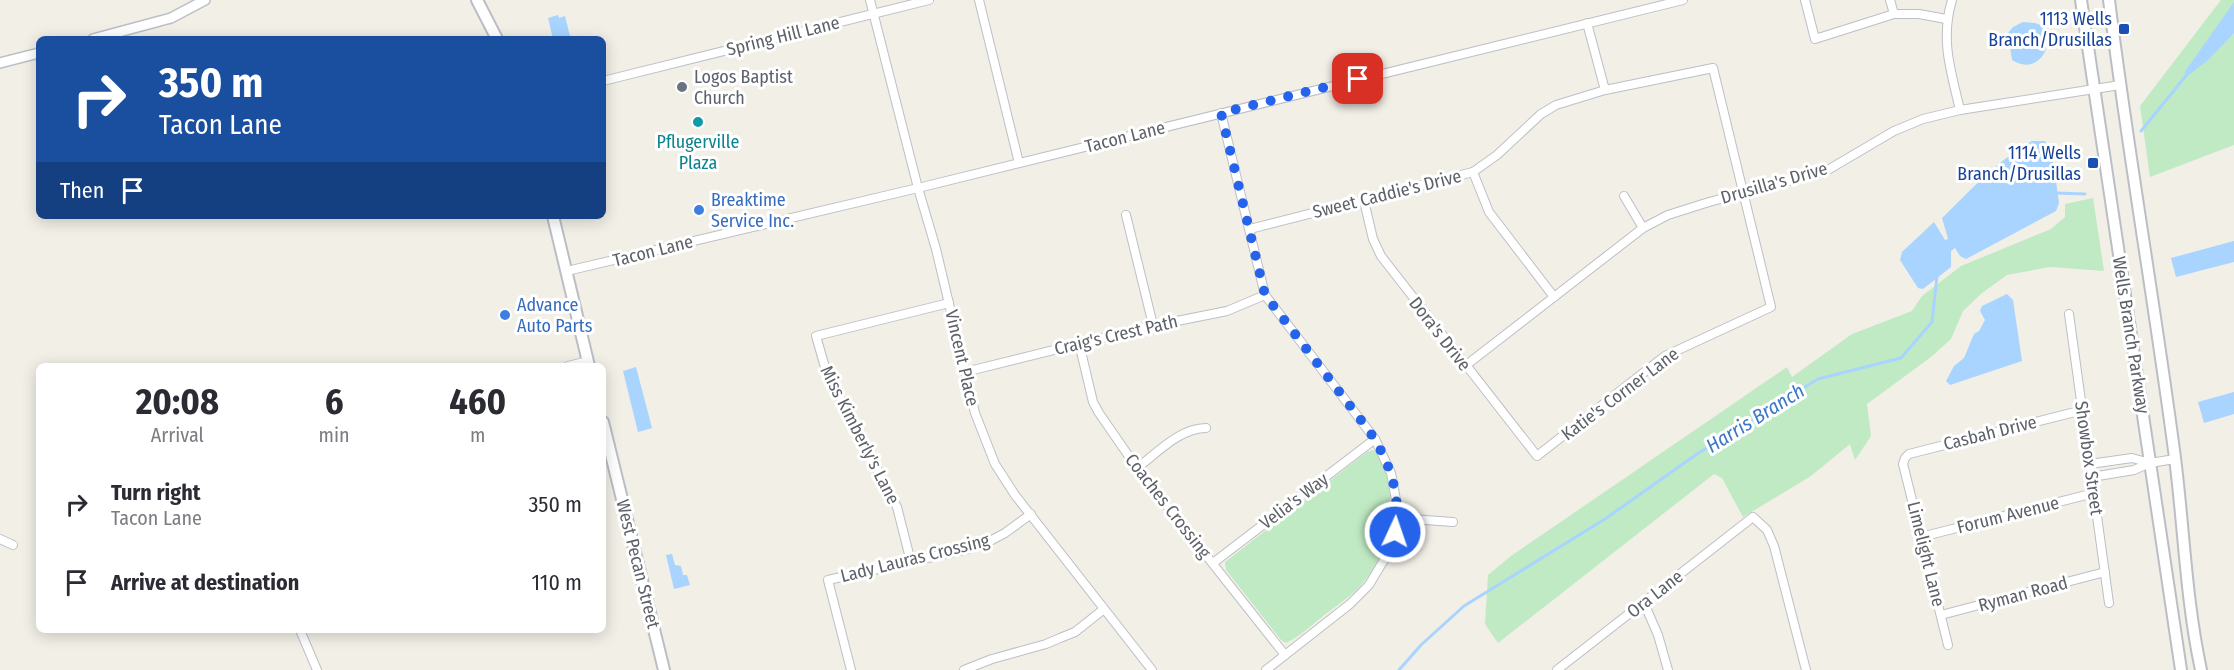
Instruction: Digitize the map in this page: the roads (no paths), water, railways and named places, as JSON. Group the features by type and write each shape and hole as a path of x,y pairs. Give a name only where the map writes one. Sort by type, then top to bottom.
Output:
{"main road":[{"path":"477,0 495,36"},
{"name":"Wells Branch Parkway","path":"2081,0 2181,670"},
{"name":"Wells Branch Parkway","path":"2109,0 2175,459 2187,577 2201,670"},
{"path":"555,219 589,363"},
{"name":"West Pecan Street","path":"606,434 664,670"}],"street":[{"path":"104,36 171,18 205,0"},
{"name":"Vincent Place","path":"870,0 936,249 975,413 991,456 1004,479 1030,514 1152,670"},
{"name":"Spring Hill Lane","path":"606,80 929,0"},
{"path":"979,0 1019,163"},
{"name":"Tacon Lane","path":"567,271 918,188 1683,0"},
{"path":"1805,0 1815,39 1894,14 1919,14 1946,19"},
{"path":"1890,0 1894,14"},
{"path":"1952,0 1946,19 1945,34 1948,60 1960,110"},
{"path":"1587,23 1605,90"},
{"path":"0,63 36,54"},
{"name":"Sweet Caddie's Drive","path":"1250,229 1473,172 1497,155 1541,114 1556,105 1605,90 1713,69 1744,192"},
{"name":"Drusilla's Drive","path":"1465,366 1642,228 1668,215 1826,171 1894,131 1923,119 1960,110 2120,86"},
{"path":"1221,113 1265,295 1375,439 1391,473 1396,500 1397,518 1389,548 1369,585 1350,604 1266,670"},
{"path":"1473,172 1489,212 1554,297"},
{"name":"Katie's Corner Lane","path":"1537,456 1665,356 1771,307 1744,192"},
{"path":"1624,196 1642,228"},
{"name":"Dora's Drive","path":"1364,201 1373,239 1381,256 1537,456"},
{"path":"1126,215 1153,325"},
{"name":"Craig's Crest Path","path":"965,372 1153,325 1227,311 1265,295"},
{"name":"Miss Kimberly's Lane","path":"911,562 897,507 827,374 816,336 949,303"},
{"name":"Showbox Street","path":"2069,314 2109,603"},
{"name":"Coaches Crossing","path":"1079,343 1095,408 1137,468 1285,655"},
{"name":"Casbah Drive","path":"1904,464 1909,454 2083,410"},
{"path":"1137,468 1186,432 1195,428 1206,429"},
{"name":"Velia's Way","path":"1213,563 1375,439"},
{"path":"2090,464 2132,458 2150,463"},
{"path":"2092,477 2134,470 2150,463 2175,459"},
{"name":"Limelight Lane","path":"1904,464 1948,645"},
{"name":"Forum Avenue","path":"1922,537 2094,493"},
{"name":"Lady Lauras Crossing","path":"851,670 828,580 911,562 990,541 1030,514"},
{"name":"Ora Lane","path":"1557,670 1753,517 1767,530 1774,546 1806,670"},
{"path":"1397,518 1453,522"},
{"path":"0,539 13,545"},
{"name":"Ryman Road","path":"1941,615 2105,573"},
{"path":"1644,603 1658,635 1668,670"},
{"path":"964,670 992,659 1046,644 1075,632 1104,609"},
{"path":"301,633 317,670"}],"water":[{"path":"2234,2 2234,33 2208,60 2190,74 2184,73"},
{"path":"558,15 559,18 565,16 570,36 552,36 548,18"},
{"path":"2023,22 2035,23 2041,26 2046,33 2046,49 2043,56 2030,64 2021,64 2012,60 2008,33 2013,27"},
{"path":"2032,141 2045,141 2052,153 2059,203 2056,211 1966,259 1960,256 1955,248 1951,251 1951,267 1923,289 1918,288 1900,260 1902,252 1934,222 1945,240 1948,239 1942,218 1996,167"},
{"path":"2234,241 2234,262 2176,277 2171,258"},
{"path":"2007,294 2013,300 2022,361 1950,385 1946,381 1954,366 1964,358 1974,334 1979,331 1985,320 1980,311 1982,306"},
{"path":"636,367 652,428 638,432 623,371"},
{"path":"2234,392 2234,414 2204,423 2198,402"},
{"path":"672,554 675,565 681,566 683,575 687,575 690,585 674,589 666,555"}],"waterway":[{"name":"Harris Branch","path":"2141,131 2189,72"},
{"name":"Harris Branch","path":"2056,193 2085,194"},
{"name":"Harris Branch","path":"1399,670 1421,645 1464,606 1605,519 1697,454 1818,379 1901,358 1932,322 1937,276"}],"place":[{"name":"1113 Wells Branch/Drusillas","path":"2124,29"},
{"name":"Logos Baptist Church","path":"682,87"},
{"name":"Pflugerville Plaza","path":"698,122"},
{"name":"1114 Wells Branch/Drusillas","path":"2093,163"},
{"name":"Breaktime Service Inc.","path":"699,210"},
{"name":"Advance Auto Parts","path":"505,315"}]}
